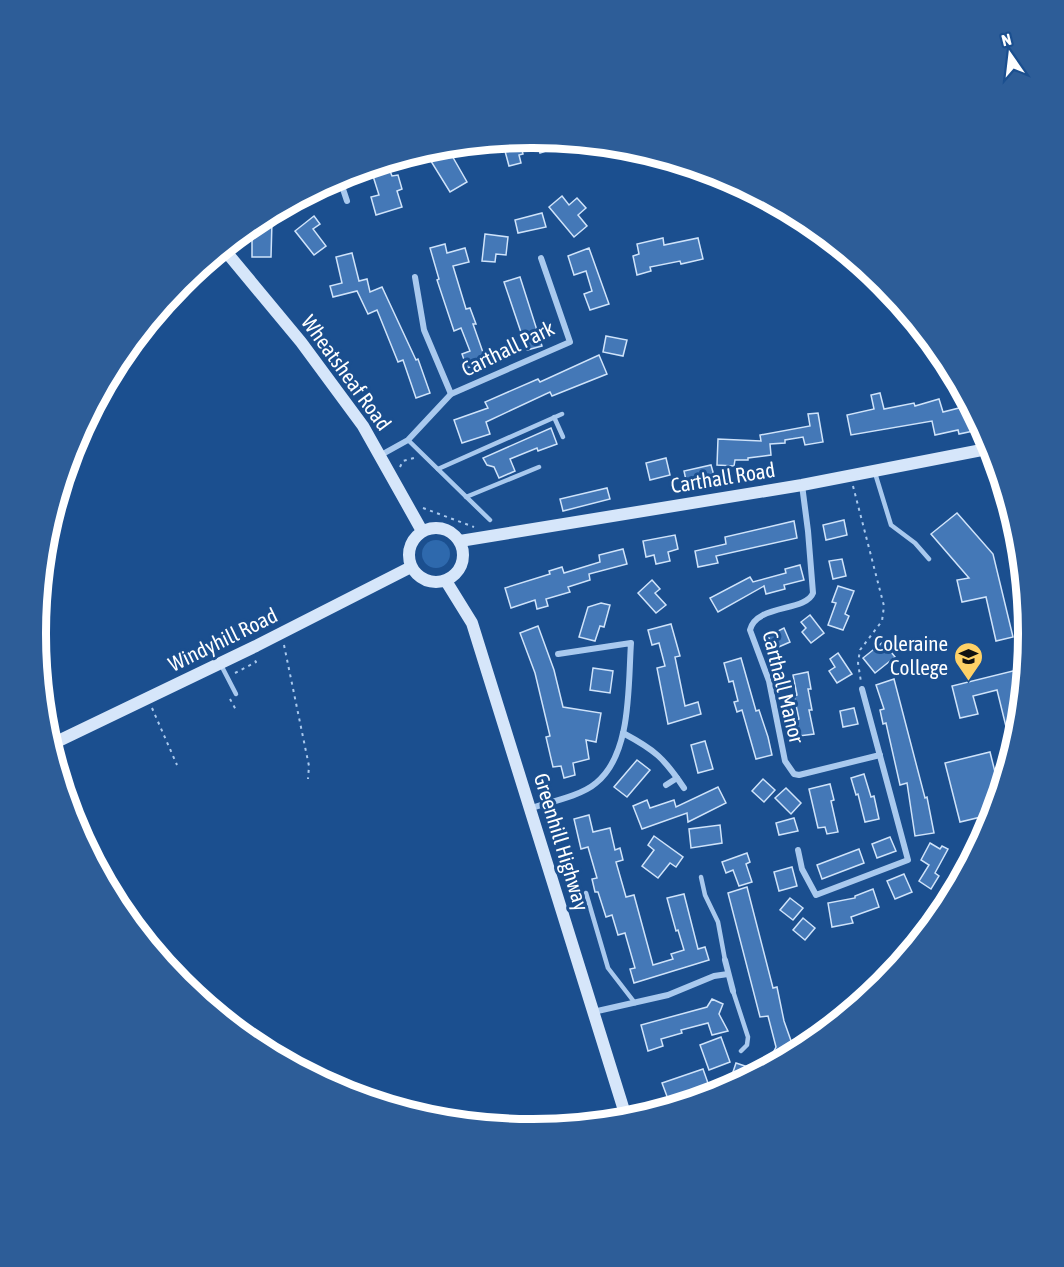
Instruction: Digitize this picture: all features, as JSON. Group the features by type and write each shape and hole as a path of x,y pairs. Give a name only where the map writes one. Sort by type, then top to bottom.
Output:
{"main road":[{"name":"Wheatsheaf Road","path":"228,254 302,342 363,426 422,531"},
{"name":"Carthall Road","path":"460,542 802,485 982,450"},
{"path":"439,528 455,535 460,542 463,550 460,569 446,581 430,582 422,579 411,567 409,559 411,543 422,531 439,528"},
{"name":"Windyhill Road","path":"59,742 411,567"},
{"name":"Greenhill Highway","path":"446,581 472,623 624,1110"}],"street":[{"path":"342,187 347,201"},
{"name":"Carthall Park","path":"381,455 408,440 451,394 570,342 541,258"},
{"name":"Carthall Park","path":"415,277 424,330 451,394"},
{"name":"Carthall Manor","path":"802,485 813,593 807,602 764,615 751,624 750,630 769,681 785,761 794,774 799,775 880,755"},
{"path":"531,808 595,784 606,773 616,756 623,733 631,643 558,654"},
{"path":"798,850 802,869 816,895 908,860 862,688"},
{"path":"623,733 655,751 666,762 684,788"},
{"path":"666,785 677,778"},
{"path":"725,960 733,991"},
{"path":"594,1012 668,995 714,976 728,974"}],"lane":[{"path":"438,469 562,414"},
{"path":"554,417 563,437"},
{"path":"408,440 490,520"},
{"path":"466,497 539,467"},
{"path":"874,470 891,525 915,543 929,559"},
{"path":"220,663 236,694"},
{"path":"701,877 705,894 718,922 725,960"},
{"path":"586,893 608,968 635,1003"},
{"path":"733,991 748,1037 747,1046 741,1051"}],"path":[{"path":"402,475 400,469 404,461 414,458 422,462 426,457"},
{"path":"850,475 884,606 882,621 860,650 858,663 862,688"},
{"path":"419,504 431,512 482,529"},
{"path":"279,634 307,755 308,779"},
{"path":"227,677 256,662 254,657"},
{"path":"226,693 236,710"},
{"path":"148,698 177,765"}],"shaded area":[{"path":"436,540 446,544 450,554 446,564 436,568 426,564 422,554 426,544"}],"building":[{"path":"521,148 523,154 519,155 521,163 509,166 504,149"},
{"path":"538,148 553,149 540,153"},
{"path":"451,155 467,182 450,192 430,159"},
{"path":"390,171 392,176 398,175 402,189 397,191 402,207 376,215 371,197 379,195 373,176"},
{"path":"562,196 569,205 577,198 586,208 578,215 587,226 574,237 549,207"},
{"path":"542,213 546,227 518,233 515,220"},
{"path":"314,216 320,224 313,229 326,246 314,255 295,231"},
{"path":"272,224 271,257 252,257 252,237"},
{"path":"485,234 508,237 506,255 496,254 495,262 482,261"},
{"path":"663,238 664,245 698,238 703,259 650,267 651,271 637,275 633,256 639,254 637,244"},
{"path":"445,244 447,253 465,248 469,262 453,266 466,309 470,308 476,324 473,324 486,361 467,368 462,354 470,351 461,328 454,331 437,280 439,279 430,248"},
{"path":"589,248 609,304 590,310 584,294 592,291 586,271 574,275 568,256"},
{"path":"352,253 359,281 367,279 370,292 382,287 416,360 418,359 430,393 416,398 403,360 398,362 377,310 368,314 357,291 333,297 330,286 342,283 336,257"},
{"path":"520,277 542,346 527,350 504,282"},
{"path":"606,336 627,340 623,356 603,352"},
{"path":"599,355 607,374 552,396 550,392 486,422 490,434 462,443 454,420 488,408 485,402 538,379 540,382"},
{"path":"880,393 884,409 914,403 915,406 939,399 943,412 961,408 973,431 959,434 958,430 935,435 932,421 851,435 847,415 874,409 871,395"},
{"path":"818,413 823,442 805,445 803,437 785,440 785,443 770,444 771,455 735,460 734,466 717,465 718,439 761,441 760,435 810,426 808,414"},
{"path":"551,428 557,444 538,451 537,448 510,459 515,471 499,478 494,467 487,465 483,458"},
{"path":"666,458 670,475 650,480 646,463"},
{"path":"711,465 716,483 688,489 684,471"},
{"path":"607,488 610,499 563,511 560,499"},
{"path":"957,513 993,554 1013,637 996,641 986,597 962,602 957,580 969,578 931,534"},
{"path":"844,520 847,535 826,540 823,525"},
{"path":"794,521 797,538 716,556 718,563 698,567 695,551 726,544 725,537"},
{"path":"675,535 678,549 668,552 670,561 656,564 654,555 646,557 643,541"},
{"path":"623,549 627,564 589,574 590,580 568,587 570,592 546,599 548,606 537,609 535,600 511,608 505,588 550,574 549,571 562,567 564,573 600,562 599,555"},
{"path":"842,559 846,576 833,579 829,561"},
{"path":"800,565 804,580 784,585 785,589 766,594 764,586 718,612 710,598 750,577 753,582 786,573 785,569"},
{"path":"652,580 660,589 655,593 666,605 656,613 638,593"},
{"path":"838,586 854,591 845,614 849,616 843,630 828,625 836,603 832,602"},
{"path":"601,603 610,605 604,627 600,626 595,641 579,637 588,607"},
{"path":"810,615 824,633 811,643 802,632 806,628 801,622"},
{"path":"671,624 680,656 675,657 685,706 698,702 701,714 668,724 657,668 665,666 659,643 652,645 648,630"},
{"path":"538,626 554,670 563,707 601,713 596,742 586,740 589,759 573,763 575,775 564,778 561,766 553,767 546,737 550,736 535,673 520,633"},
{"path":"784,628 790,642 774,649 768,636"},
{"path":"883,642 895,657 875,673 863,658"},
{"path":"838,653 852,674 837,683 829,671 835,667 830,659"},
{"path":"741,658 756,711 759,710 772,755 756,759 742,710 737,712 734,702 738,701 733,681 729,682 724,663"},
{"path":"593,668 613,671 610,693 590,690"},
{"path":"1015,670 1007,732 997,690 973,696 978,714 960,718 952,686"},
{"path":"808,672 812,710 809,710 814,734 799,736 796,720 799,719 794,696 797,695 793,675"},
{"path":"894,679 925,798 927,797 934,833 915,836 907,783 900,785 886,723 883,724 880,710 884,709 876,685"},
{"path":"854,708 858,724 843,727 840,711"},
{"path":"705,741 713,769 698,773 691,745"},
{"path":"990,752 996,776 982,817 960,822 945,763"},
{"path":"637,760 650,770 627,797 614,787"},
{"path":"864,774 871,797 874,796 879,819 865,822 858,794 856,795 851,778"},
{"path":"763,779 775,790 764,802 752,791"},
{"path":"830,784 834,800 831,801 838,832 827,834 825,827 818,828 809,789"},
{"path":"718,787 726,803 688,822 687,813 642,829 633,806 647,800 650,808 674,800 676,807"},
{"path":"786,788 801,803 791,814 775,798"},
{"path":"589,815 593,832 610,828 615,850 620,848 623,860 616,862 626,897 634,895 653,965 673,959 671,954 684,950 667,898 684,894 698,949 705,947 709,960 634,983 630,969 635,968 625,933 618,935 612,915 606,917 598,892 595,892 592,879 597,878 588,847 581,849 574,819"},
{"path":"794,818 798,831 779,835 776,823"},
{"path":"720,825 722,843 691,848 689,829"},
{"path":"654,836 683,857 676,867 670,863 658,878 642,866 654,850 648,845"},
{"path":"890,837 896,851 877,858 872,844"},
{"path":"930,843 940,849 942,846 948,849 935,873 939,876 931,889 919,881 929,865 921,860"},
{"path":"859,849 864,863 822,879 817,865"},
{"path":"747,853 750,862 746,864 752,882 739,886 733,870 726,873 722,862"},
{"path":"792,867 797,886 779,891 774,872"},
{"path":"904,874 912,892 895,899 887,881"},
{"path":"747,887 773,988 777,987 784,1021 792,1043 772,1056 776,1047 768,1016 760,1017 728,893"},
{"path":"873,889 879,907 851,917 853,923 832,927 828,903 855,898"},
{"path":"790,898 803,908 793,920 780,910"},
{"path":"803,918 815,928 805,940 793,930"},
{"path":"712,999 723,1004 719,1014 728,1031 712,1035 708,1023 681,1030 682,1033 661,1039 663,1046 648,1051 641,1025 707,1007"},
{"path":"721,1037 730,1062 709,1070 700,1045"},
{"path":"736,1063 750,1068 747,1069 732,1076"},
{"path":"703,1069 709,1085 668,1099 662,1083"}],"place":[{"name":"Coleraine College","path":"969,682"}]}
